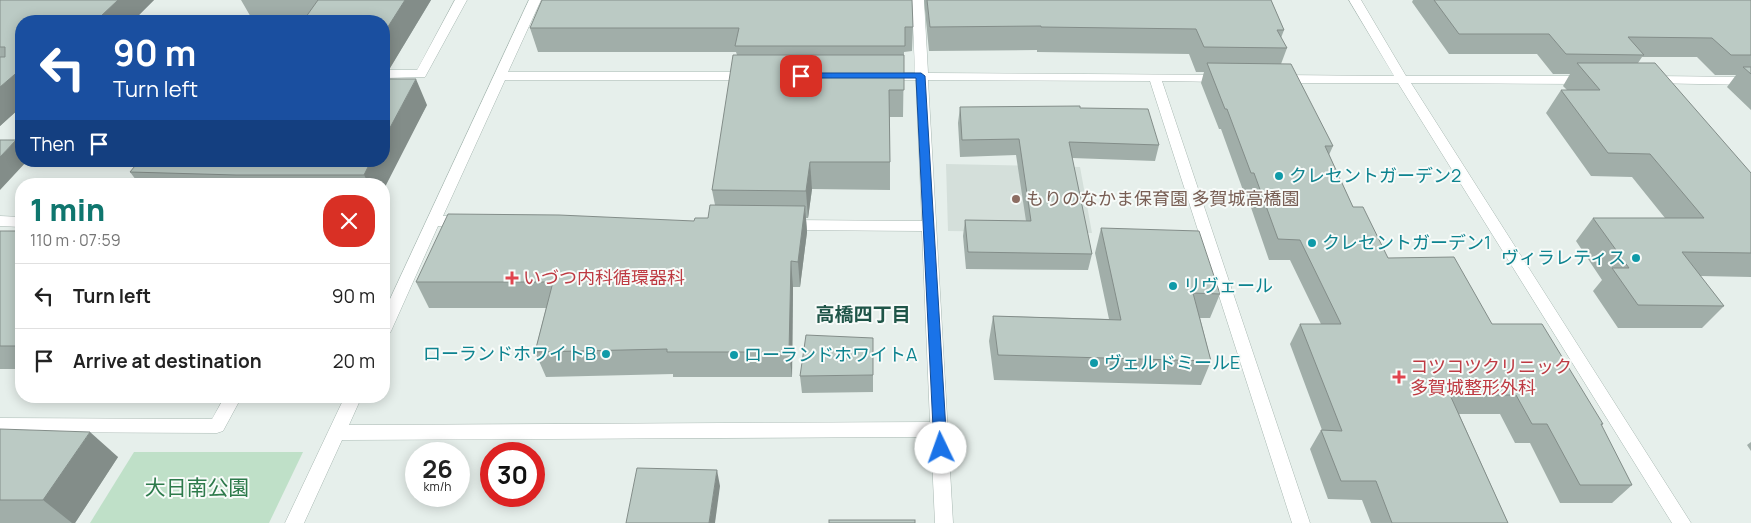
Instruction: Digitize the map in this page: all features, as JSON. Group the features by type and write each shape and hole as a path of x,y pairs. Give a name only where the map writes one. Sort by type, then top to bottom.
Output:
{"street":[{"path":"390,74 422,74 461,0"},
{"path":"390,316 432,221 502,76 536,0"},
{"path":"918,0 944,523"},
{"path":"1355,0 1402,79 1682,523"},
{"path":"502,76 761,76"},
{"path":"871,76 1234,78"},
{"path":"1155,78 1301,523"},
{"path":"1264,78 1600,80"},
{"path":"1639,80 1751,81"},
{"path":"1659,80 1672,94"},
{"path":"0,221 15,222"},
{"path":"432,221 482,222"},
{"path":"770,225 929,226"},
{"path":"0,425 217,426 230,403"},
{"path":"294,523 351,403"},
{"path":"337,433 940,429"}],"shaded area":[{"name":"もりのなかま保育園 多賀城高橋園","path":"946,164 1080,167 1092,233 948,231"}],"green space":[{"name":"大日南公園","path":"134,452 303,452 269,523 90,523"}],"building":[{"path":"0,0 118,0 102,15 15,15 15,74 0,87 0,57 5,57 5,47 0,47"},
{"path":"318,0 405,0 390,24 390,15 307,15"},
{"path":"542,0 912,0 913,27 905,27 905,46 735,46 739,28 530,28"},
{"path":"927,0 1271,0 1284,30 1277,30 1287,48 1204,47 1196,29 1041,26 930,27"},
{"path":"1434,0 1751,0 1751,55 1731,55 1712,38 1628,37 1644,55 1566,54 1549,34 1459,34"},
{"path":"733,55 904,55 904,90 889,90 890,162 810,162 806,191 712,190"},
{"path":"1207,63 1291,64 1333,146 1325,146 1353,207 1363,207 1388,258 1454,257 1492,324 1542,324 1603,424 1601,424 1632,485 1580,485 1547,424 1532,424 1516,395 1450,395 1508,523 1392,523 1376,481 1341,481 1321,430 1342,431 1300,324 1341,324 1300,240 1278,239 1254,173 1251,173"},
{"path":"1577,63 1655,63 1751,173 1751,253 1682,252 1724,306 1638,305 1612,268 1629,268 1593,218 1704,218 1650,154 1608,153 1561,90 1600,90"},
{"path":"1743,67 1751,67 1751,74"},
{"path":"390,79 416,79 390,128"},
{"path":"1080,106 1080,108 1148,109 1159,145 1069,142 1092,254 968,252 965,220 1031,221 1019,139 962,140 960,107"},
{"path":"0,140 15,140 15,141 0,157"},
{"path":"134,167 368,167 364,175 236,175 130,172"},
{"path":"710,205 805,206 798,262 791,261 789,352 667,352 667,349 535,352 553,282 416,282 448,214 559,215 694,221 695,218 708,218"},
{"path":"1101,228 1199,231 1220,294 1193,293 1211,361 998,355 993,316 1121,320"},
{"path":"0,231 15,231 15,346 0,346"},
{"path":"806,335 873,338 873,375 800,376"},
{"path":"0,429 90,432 43,500 0,500"},
{"path":"637,468 717,470 709,523 626,523"},
{"path":"829,520 915,520 915,523 829,523"}],"place":[{"name":"クレセントガーデン2","path":"1279,176"},
{"name":"もりのなかま保育園 多賀城高橋園","path":"1016,199"},
{"name":"クレセントガーデン1","path":"1312,243"},
{"name":"ヴィラレティス","path":"1636,258"},
{"name":"いづつ内科循環器科","path":"512,278"},
{"name":"リヴェール","path":"1173,286"},
{"name":"ローランドホワイトB","path":"606,354"},
{"name":"ローランドホワイトA","path":"734,355"},
{"name":"ヴェルドミールE","path":"1094,363"},
{"name":"コツコツクリニック 多賀城整形外科","path":"1399,377"}],"district":[{"name":"高橋四丁目","path":"863,314"}],"route":[{"path":"801,76 921,76 941,448"}]}
